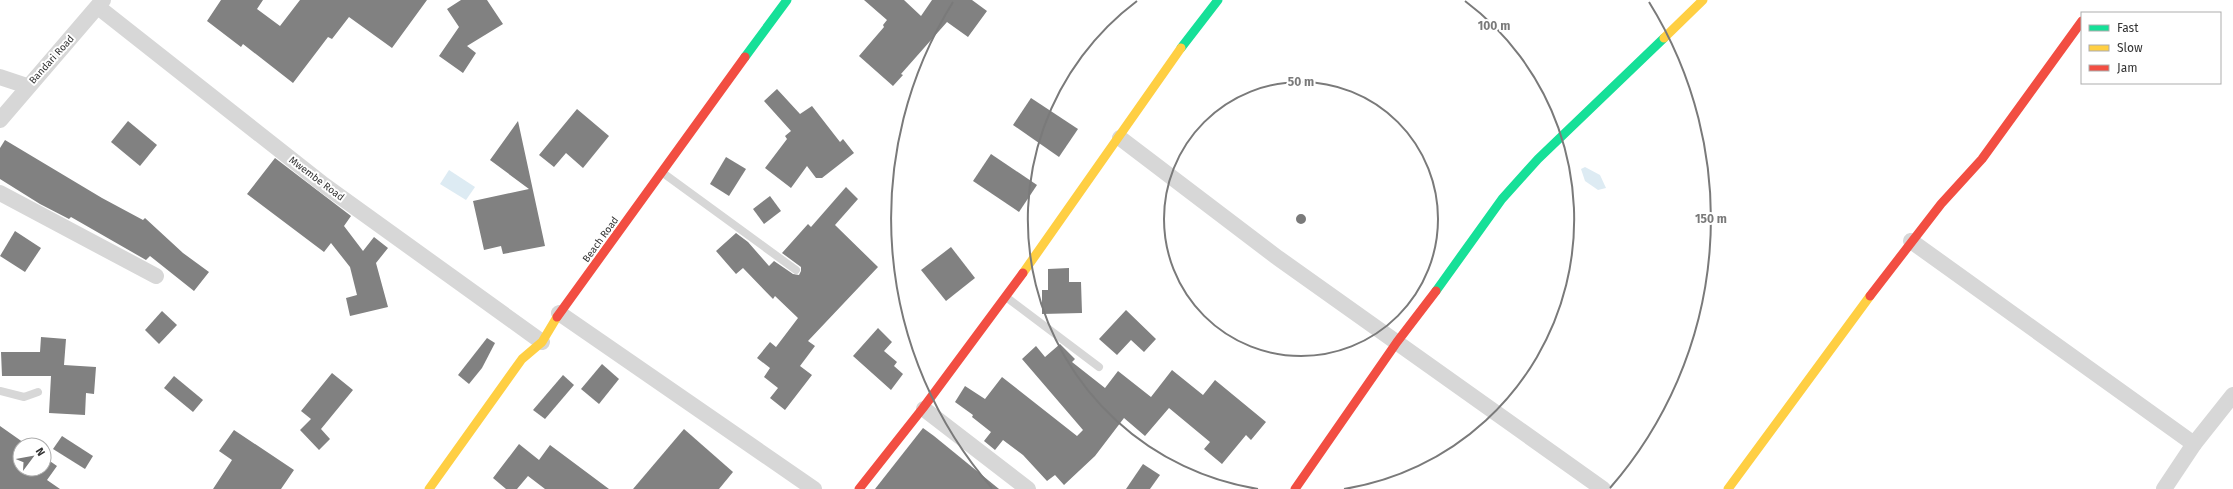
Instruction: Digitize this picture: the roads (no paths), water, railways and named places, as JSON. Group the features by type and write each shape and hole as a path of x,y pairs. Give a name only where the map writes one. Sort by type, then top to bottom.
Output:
{"street":[{"name":"Beach Road","path":"429,489 522,359 542,342 559,313 787,0"},
{"path":"859,489 924,409 1120,138 1195,28 1218,0"},
{"path":"1296,489 1397,342 1470,246 1502,199 1538,159 1703,0"},
{"name":"Bandari Road","path":"0,120 28,86 101,4"},
{"name":"Mwembe Road","path":"101,4 324,185 542,342"},
{"path":"1728,489 1911,240 1982,159 2081,22"},
{"path":"0,77 28,86"},
{"path":"1120,138 1278,258 1603,489"},
{"path":"0,193 156,276"},
{"path":"1911,240 2194,444"},
{"path":"559,313 814,489"},
{"path":"2164,489 2194,444 2233,396"},
{"path":"924,409 1028,489"}],"lane":[{"path":"662,172 796,270"},
{"path":"1005,296 1098,367"},
{"path":"0,391 24,397 38,392"}]}
